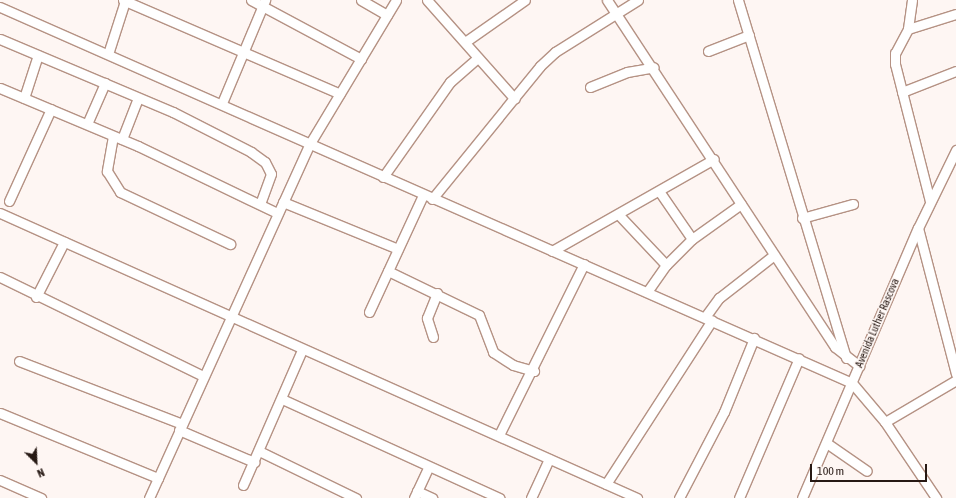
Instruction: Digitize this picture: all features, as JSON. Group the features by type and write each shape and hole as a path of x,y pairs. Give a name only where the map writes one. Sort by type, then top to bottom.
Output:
{"street":[{"path":"251,0 264,3 361,58"},
{"path":"361,0 387,15"},
{"path":"150,498 228,317 309,145 396,0"},
{"path":"429,0 515,99"},
{"path":"465,42 525,0"},
{"path":"607,0 654,67 714,159 741,204 835,347 846,358 859,366"},
{"path":"432,198 555,52 618,15 638,0"},
{"path":"738,0 802,218 846,358"},
{"path":"912,0 908,29 895,53 902,92 930,201"},
{"path":"108,54 124,1 340,94"},
{"path":"222,103 264,3"},
{"path":"0,6 222,103 309,145 754,338 852,383 885,422 936,498"},
{"path":"908,29 956,14"},
{"path":"708,51 749,35"},
{"path":"0,39 211,129 265,162 270,179 260,204"},
{"path":"24,98 38,55"},
{"path":"384,177 450,82 478,58"},
{"path":"590,88 626,72 654,67"},
{"path":"902,92 956,71"},
{"path":"87,124 105,83"},
{"path":"0,88 122,139 278,213"},
{"path":"122,139 138,98"},
{"path":"9,201 51,109"},
{"path":"112,136 107,171 120,192 230,244"},
{"name":"Avenida Luther Rascova","path":"802,498 828,444 859,366 930,201 956,152"},
{"path":"552,250 714,159"},
{"path":"659,191 692,239"},
{"path":"369,312 423,194"},
{"path":"283,202 398,248"},
{"path":"647,292 666,265 692,239 741,204"},
{"path":"802,218 853,204"},
{"path":"0,213 228,317 499,435 637,498"},
{"path":"618,214 666,265"},
{"path":"918,228 956,374"},
{"path":"36,297 64,242"},
{"path":"606,484 708,319 719,298 774,255"},
{"path":"499,435 534,371 584,264"},
{"path":"388,270 437,293 482,318 487,343 493,352 513,365 534,371"},
{"path":"0,277 36,297 203,376"},
{"path":"432,336 426,318 437,293"},
{"path":"679,498 724,412 754,338"},
{"path":"243,485 282,399 302,350"},
{"path":"739,498 799,358"},
{"path":"19,361 181,427 254,462"},
{"path":"885,422 956,380"},
{"path":"282,399 428,468 499,498"},
{"path":"0,413 158,478"},
{"path":"828,444 867,471"},
{"path":"259,451 356,498"},
{"path":"531,498 549,459"},
{"path":"428,468 415,494 432,498"},
{"path":"0,480 42,498"}]}
